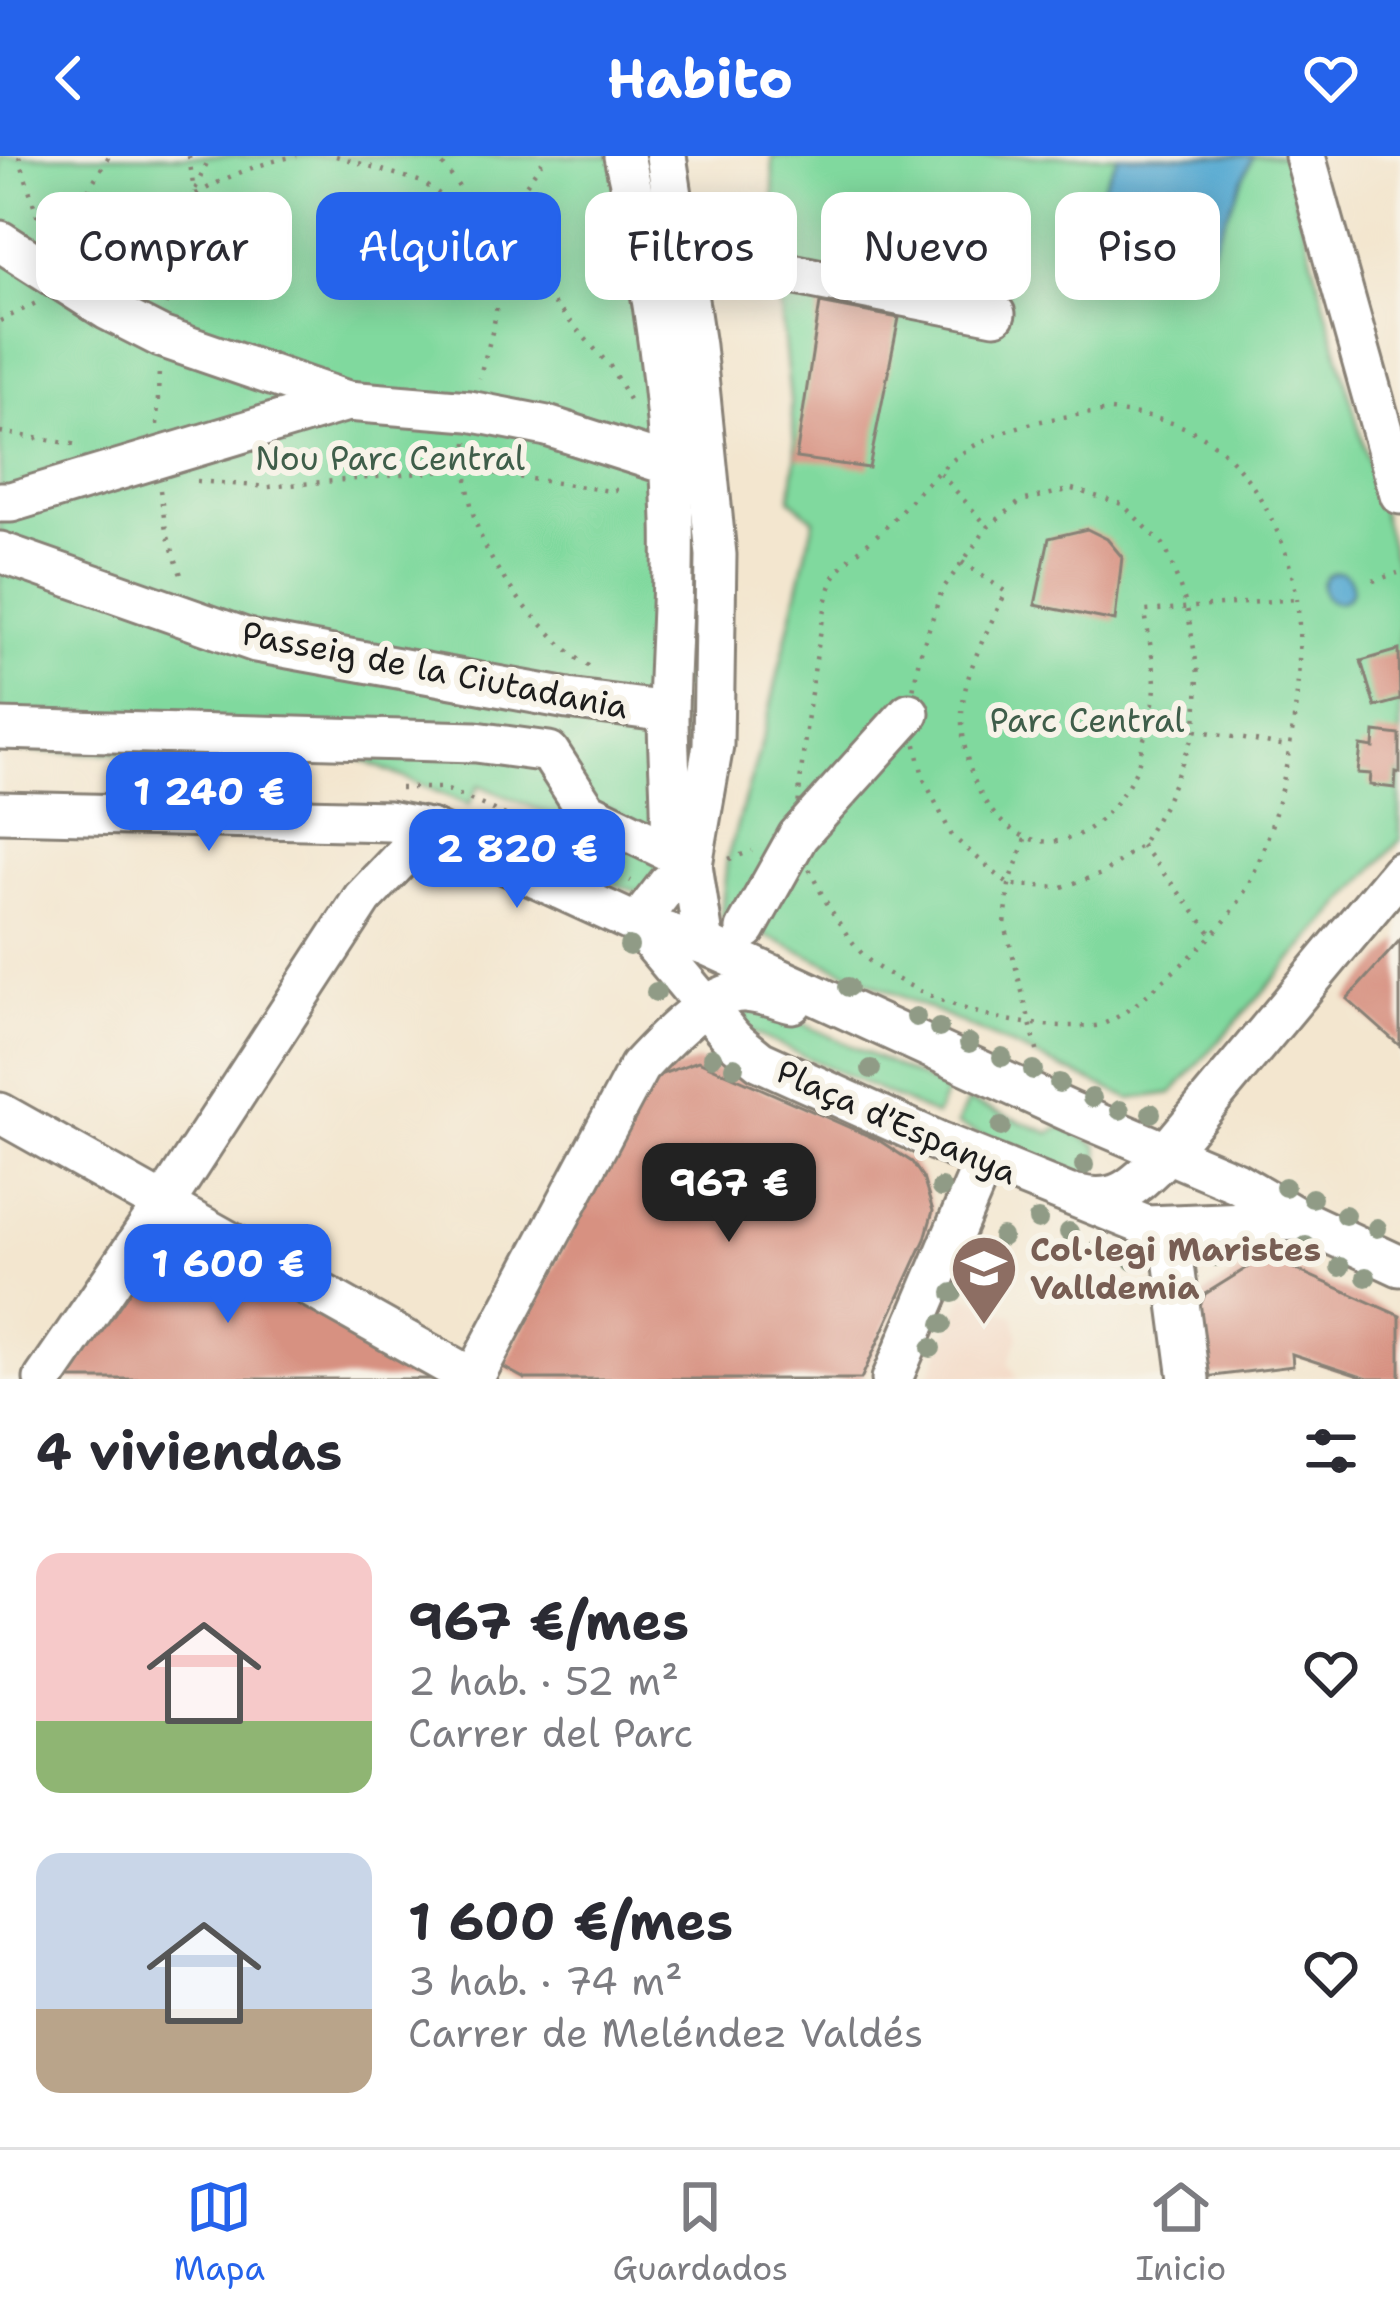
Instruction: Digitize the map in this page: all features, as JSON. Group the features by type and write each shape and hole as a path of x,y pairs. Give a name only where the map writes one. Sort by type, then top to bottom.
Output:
{"street":[{"path":"0,729 476,742 549,752 587,811 671,852 670,478 655,320 624,156"},
{"path":"666,156 671,192"},
{"path":"1305,156 1384,394 1400,494"},
{"path":"0,241 36,264"},
{"path":"797,275 995,314"},
{"path":"97,300 161,337 347,401 469,411 547,426 670,478"},
{"path":"687,300 716,555 712,745 692,865 704,944"},
{"path":"0,502 159,460 347,401"},
{"name":"Passeig de la Ciutadania","path":"0,552 256,642 568,699 668,712"},
{"path":"746,929 798,836 909,713"},
{"path":"0,812 388,821 429,829 637,924 668,884 692,865"},
{"path":"44,1379 363,898 429,829"},
{"path":"1090,1198 1112,1199 1130,1190 1166,1153 1400,872"},
{"name":"Plaça d'Espanya","path":"637,924 704,944 1236,1182 1301,1220"},
{"name":"Plaça d'Espanya","path":"637,924 733,1039 760,1061 984,1162 1120,1218 1169,1227 1301,1220"},
{"name":"Plaça d'Espanya","path":"706,1007 723,995 743,992 884,1026"},
{"name":"Plaça d'Espanya","path":"771,998 1006,1105 1041,1113 1071,1112"},
{"path":"0,1113 474,1379 639,1067 669,1034 706,1007"},
{"path":"1090,1198 1116,1168 1118,1153 1108,1127"},
{"path":"892,1379 984,1162"},
{"name":"Plaça d'Espanya","path":"1038,1185 1090,1198"},
{"path":"1301,1220 1400,1266"},
{"path":"1169,1227 1189,1379"}],"path":[{"path":"19,156 36,208"},
{"path":"87,192 109,156"},
{"path":"189,156 194,192"},
{"path":"194,192 210,156"},
{"path":"194,192 258,163 297,156"},
{"path":"336,156 422,182 436,192"},
{"path":"434,156 458,192"},
{"path":"521,192 546,156"},
{"path":"0,321 36,295"},
{"path":"166,300 159,460 166,531 176,565 205,624"},
{"path":"496,300 494,330 469,411 465,470 475,520 491,565 576,659 594,669"},
{"path":"551,300 610,366 632,403"},
{"path":"1111,411 1166,419 1220,448 1254,489 1280,540 1297,599 1296,684 1280,800 1264,850 1243,896 1212,934 1142,999 1099,1026 1030,1027 964,1010 874,965 848,939 798,836 809,698 833,578 939,472 973,446 1046,418 1111,411"},
{"path":"0,432 93,447"},
{"path":"159,460 197,482 268,487 465,470 610,490 670,478"},
{"path":"939,472 988,527"},
{"path":"1072,489 1121,504 1165,545 1187,607 1198,673 1196,730 1164,806 1141,844 1102,874 1062,887 1009,885 952,836 923,777 909,713 919,658 942,590 988,527 1021,501 1072,489"},
{"path":"962,562 1006,592 975,658 962,720 970,773 986,809 1025,839 1066,840 1100,825 1136,771 1155,688 1145,610 1297,599"},
{"path":"1373,581 1398,573"},
{"path":"1196,730 1287,747"},
{"path":"1025,839 1009,885 1005,925 1039,1058"},
{"path":"1141,844 1212,934"}],"shaded area":[{"name":"Col·legi Maristes Valldemia","path":"965,1294 1014,1316 1019,1337 1009,1363 1018,1379 928,1379"}],"green space":[{"name":"Nou Parc Central","path":"0,156 651,156 656,192 585,192 585,300 671,300 696,488 701,690 679,690 689,809 650,896 599,879 586,864 575,837 556,817 479,785 469,805 357,758 0,751"},
{"name":"Parc Central","path":"772,156 1284,156 1400,578 1400,840 1172,1093 1131,1099 721,916 727,859 765,731 814,519 790,499 796,458 780,300 797,300 797,192 774,192"},
{"path":"760,1004 947,1090 936,1116 749,1031 743,1024 745,1013"},
{"path":"968,1101 1050,1133 1063,1126 1097,1145 1096,1168 1076,1178 957,1124"}],"water":[{"path":"1118,156 1253,156 1220,231 1220,192 1100,192"},
{"path":"1337,572 1348,576 1352,587 1348,598 1337,602 1326,598 1322,587 1326,576"}],"building":[{"path":"820,303 899,318 869,468 796,458"},
{"path":"1087,529 1107,539 1122,557 1115,621 1035,605 1049,538"},
{"path":"1399,650 1400,700 1375,707 1361,661"},
{"path":"1375,732 1400,735 1395,788 1370,785 1371,774 1358,773 1361,746 1374,748"},
{"path":"1400,940 1400,1046 1347,999"},
{"path":"698,1061 880,1141 912,1162 923,1178 933,1211 925,1239 861,1379 525,1379 503,1367 648,1079"},
{"path":"171,1220 445,1379 67,1379"},
{"path":"1266,1256 1400,1316 1400,1379 1368,1379 1292,1354 1293,1366 1205,1377 1195,1317 1205,1294"}],"place":[{"name":"Col·legi Maristes Valldemia","path":"984,1327"}]}
